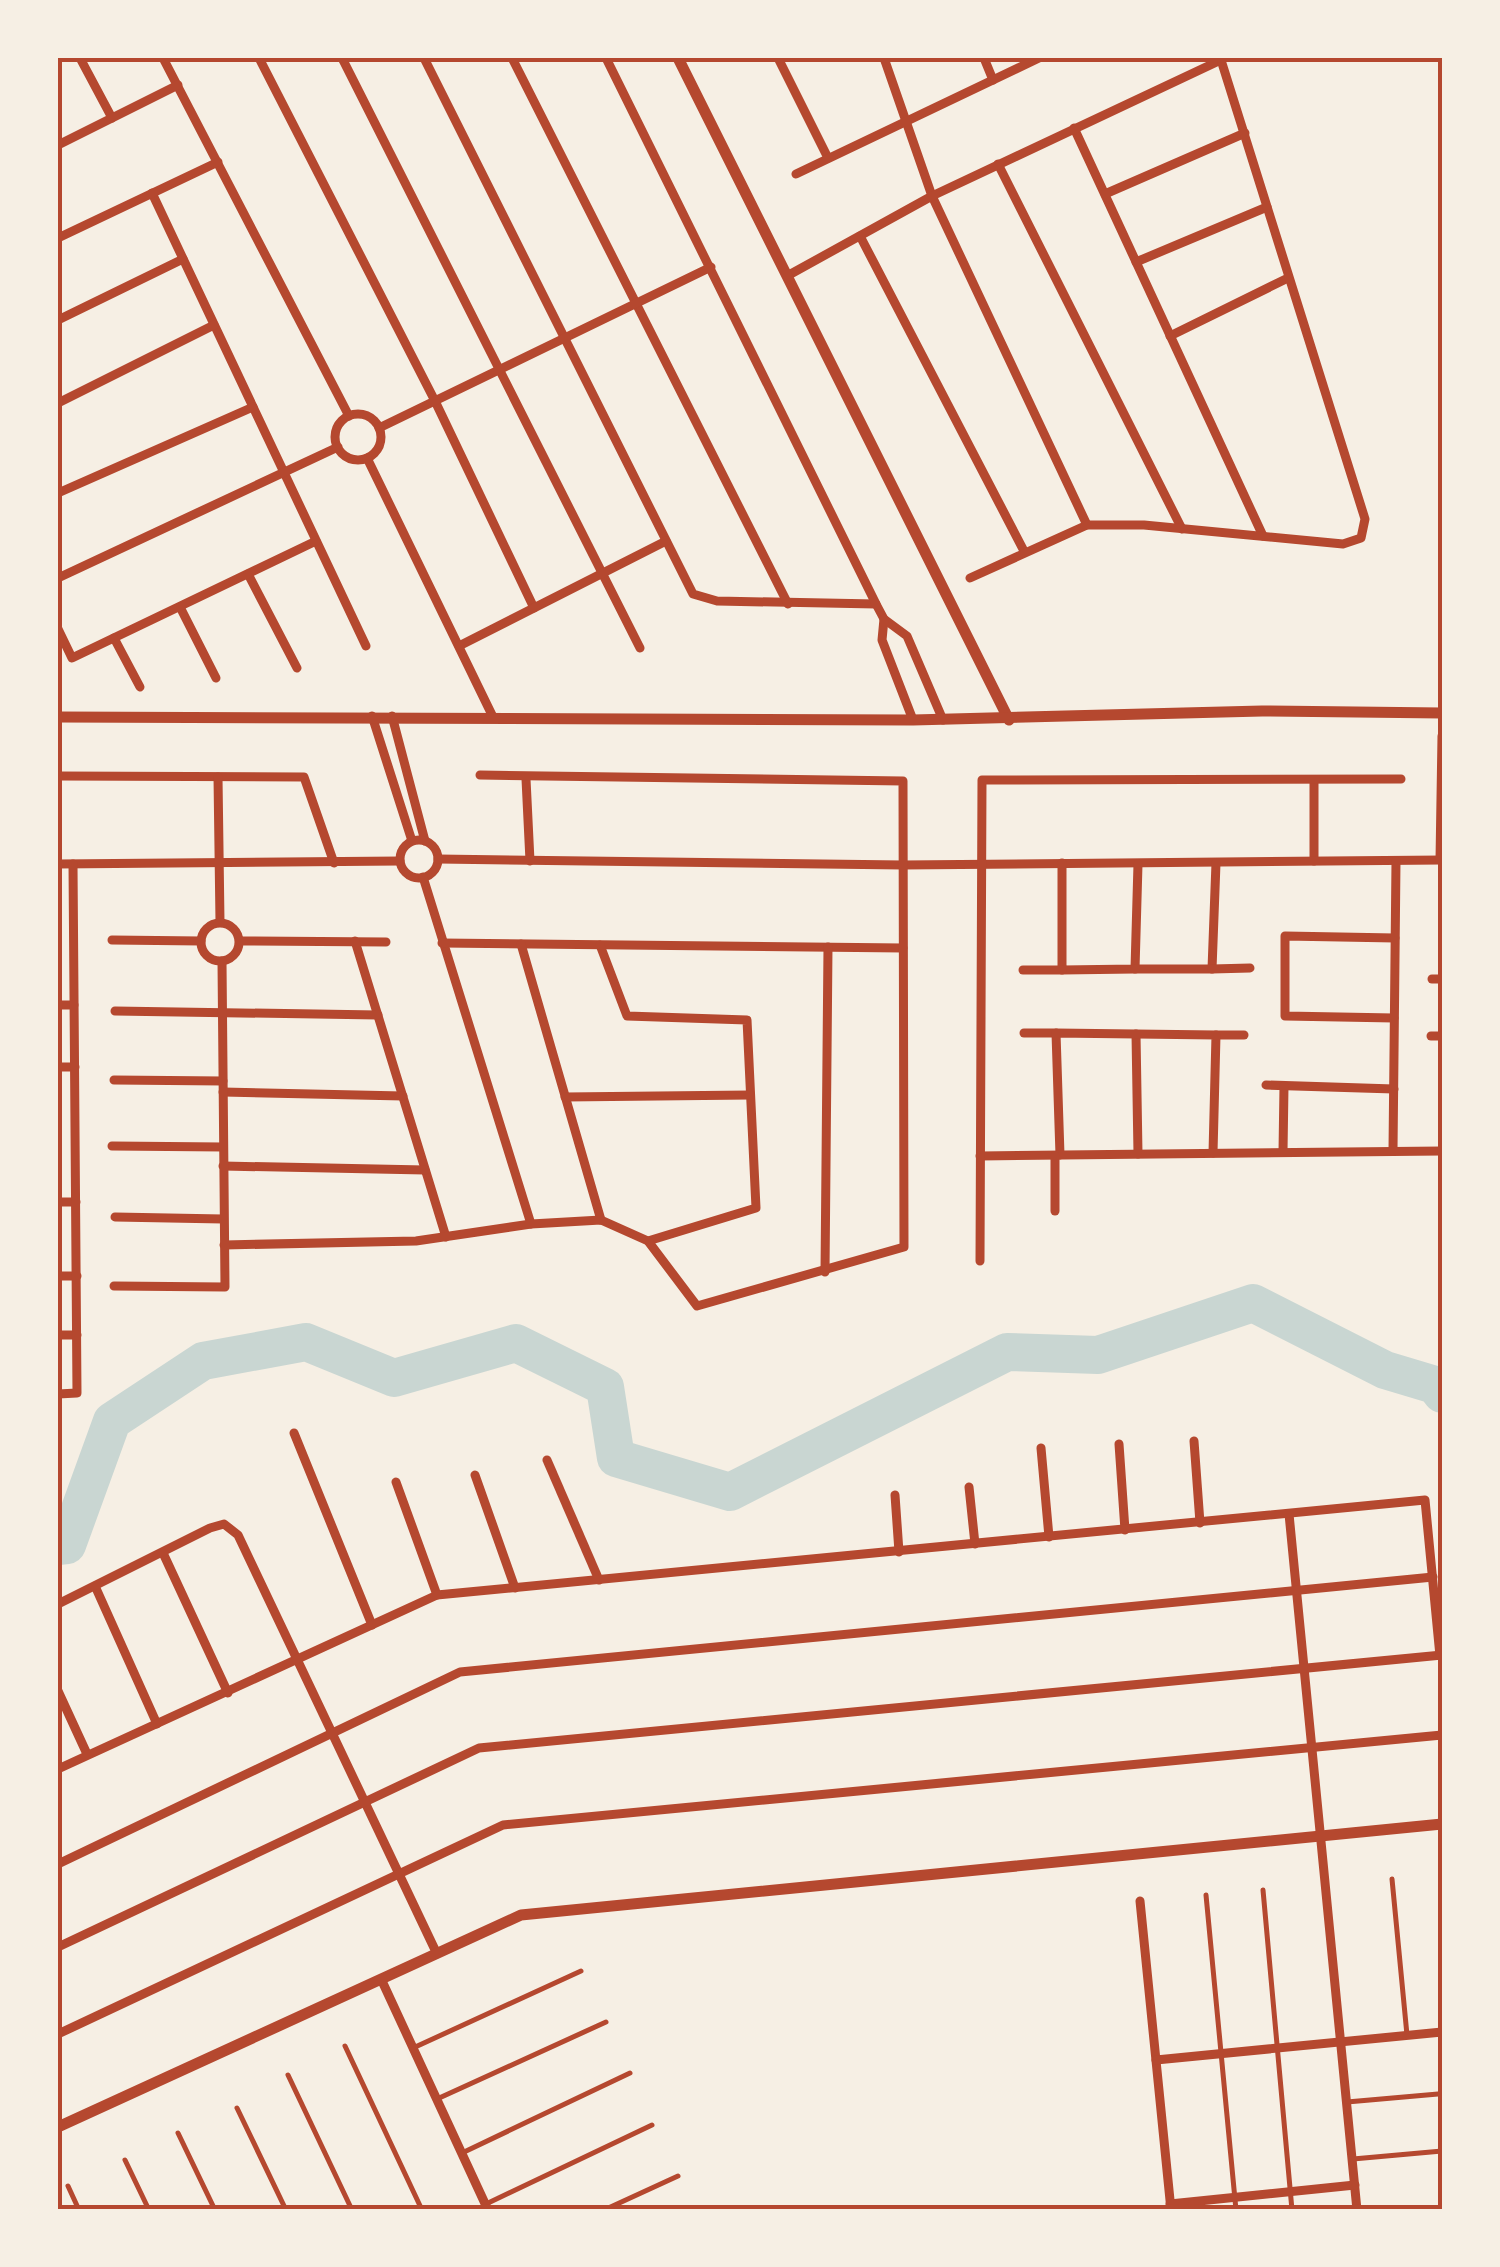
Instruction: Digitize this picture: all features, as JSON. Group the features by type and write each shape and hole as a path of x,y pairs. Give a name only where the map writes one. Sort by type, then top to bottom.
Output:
{"street":[{"path":"80,58 112,118"},
{"path":"163,58 348,416"},
{"path":"259,58 435,401 534,608"},
{"path":"342,58 640,648"},
{"path":"424,58 666,541 699,598 876,604"},
{"path":"512,58 788,604"},
{"path":"606,58 876,604 884,619 907,636 943,720"},
{"path":"678,58 1009,720"},
{"path":"778,58 828,158"},
{"path":"884,58 932,196 1087,524"},
{"path":"984,58 992,80"},
{"path":"796,174 1040,58"},
{"path":"788,276 932,196 1223,59 1365,529 1361,538 1342,544 1087,524 970,578"},
{"path":"58,145 178,85"},
{"path":"1074,128 1263,536"},
{"path":"1105,194 1245,133"},
{"path":"58,238 218,162"},
{"path":"998,164 1182,529"},
{"path":"152,193 366,646"},
{"path":"1136,262 1266,208"},
{"path":"860,236 1024,551"},
{"path":"58,320 183,258"},
{"path":"379,428 711,267"},
{"path":"1170,336 1288,278"},
{"path":"58,402 214,324"},
{"path":"58,493 253,407"},
{"path":"348,416 366,416 379,428 380,442 368,458"},
{"path":"348,416 337,430 338,448 348,457 368,458"},
{"path":"58,578 338,448"},
{"path":"368,458 493,717"},
{"path":"58,629 72,658 316,541"},
{"path":"458,646 666,541"},
{"path":"248,574 297,668"},
{"path":"180,607 216,678"},
{"path":"884,619 882,640 913,720"},
{"path":"114,638 140,687"},
{"path":"58,717 1009,720 1262,712 1442,713"},
{"path":"372,716 412,841"},
{"path":"392,716 425,841 438,859"},
{"path":"438,859 903,865 1441,860 1442,736"},
{"path":"224,1245 446,1238 531,1224 601,1220 648,1241 698,1306 904,1247 903,781 526,779 480,775"},
{"path":"58,776 304,777 334,863"},
{"path":"218,777 216,865 220,922"},
{"path":"526,779 530,860"},
{"path":"980,1260 982,780 1401,779"},
{"path":"1314,780 1314,861"},
{"path":"400,861 403,849 412,841 425,841"},
{"path":"400,861 411,876 423,877 434,871 438,859"},
{"path":"1393,1151 1396,860"},
{"path":"58,864 400,861"},
{"path":"1062,863 1062,970"},
{"path":"1212,969 1216,863"},
{"path":"58,1394 78,1394 73,864"},
{"path":"1135,969 1138,864"},
{"path":"423,877 531,1224"},
{"path":"220,922 234,928 240,941 235,955 222,961 208,957 201,941 206,928 220,922"},
{"path":"1394,1018 1284,1016 1285,936 1395,938"},
{"path":"112,940 201,941"},
{"path":"240,941 386,942"},
{"path":"355,941 446,1238"},
{"path":"442,943 903,948"},
{"path":"520,944 601,1220"},
{"path":"600,945 627,1016 747,1020 756,1208 648,1241"},
{"path":"825,1272 828,947"},
{"path":"114,1286 224,1287 222,961"},
{"path":"1024,970 1250,968"},
{"path":"58,1005 74,1005"},
{"path":"114,1012 378,1015"},
{"path":"1024,1033 1244,1035"},
{"path":"1054,1211 1058,1155 1056,1034"},
{"path":"1136,1034 1138,1154"},
{"path":"1213,1153 1216,1035"},
{"path":"58,1067 75,1068"},
{"path":"114,1080 402,1096"},
{"path":"1266,1085 1394,1089"},
{"path":"1283,1152 1284,1086"},
{"path":"565,1097 750,1095"},
{"path":"112,1146 223,1147"},
{"path":"980,1156 1442,1151"},
{"path":"223,1166 425,1170"},
{"path":"58,1202 76,1202"},
{"path":"115,1217 223,1219"},
{"path":"58,1276 76,1276"},
{"path":"58,1335 77,1335"},
{"path":"294,1433 372,1626"},
{"path":"1194,1441 1200,1523"},
{"path":"1119,1444 1125,1530"},
{"path":"1041,1448 1049,1537"},
{"path":"548,1460 599,1580"},
{"path":"475,1475 515,1588"},
{"path":"396,1482 436,1596"},
{"path":"970,1487 975,1544"},
{"path":"895,1495 900,1552"},
{"path":"58,1770 436,1596 1426,1500 1441,1656 479,1748 58,1947"},
{"path":"1289,1514 1358,2210"},
{"path":"58,1604 224,1524 238,1535 437,1954"},
{"path":"163,1552 228,1693"},
{"path":"58,1864 460,1672 1432,1577"},
{"path":"94,1586 157,1724"},
{"path":"58,1691 88,1754"},
{"path":"58,2034 503,1825 1442,1735"},
{"path":"58,2127 521,1915 1442,1824"},
{"path":"1140,1901 1171,2207 1356,2185"},
{"path":"382,1981 487,2206"},
{"path":"1156,2060 1442,2032"}],"lane":[{"path":"1392,1879 1407,2035"},
{"path":"1263,1890 1292,2210"},
{"path":"1206,1894 1236,2210"},
{"path":"413,2048 581,1971"},
{"path":"437,2099 606,2022"},
{"path":"346,2046 422,2210"},
{"path":"462,2153 630,2073"},
{"path":"288,2075 352,2210"},
{"path":"1347,2102 1438,2094"},
{"path":"237,2108 286,2210"},
{"path":"487,2206 652,2126"},
{"path":"178,2134 215,2210"},
{"path":"1353,2159 1442,2151"},
{"path":"125,2160 149,2210"},
{"path":"604,2210 678,2176"},
{"path":"68,2186 79,2210"},
{"path":"1418,2210 1442,2207"}],"waterway":[{"path":"58,1546 67,1545 112,1421 203,1361 306,1342 394,1378 516,1343 605,1387 616,1458 730,1492 1007,1352 1098,1355 1253,1303 1385,1370 1435,1385 1442,1394"}]}
